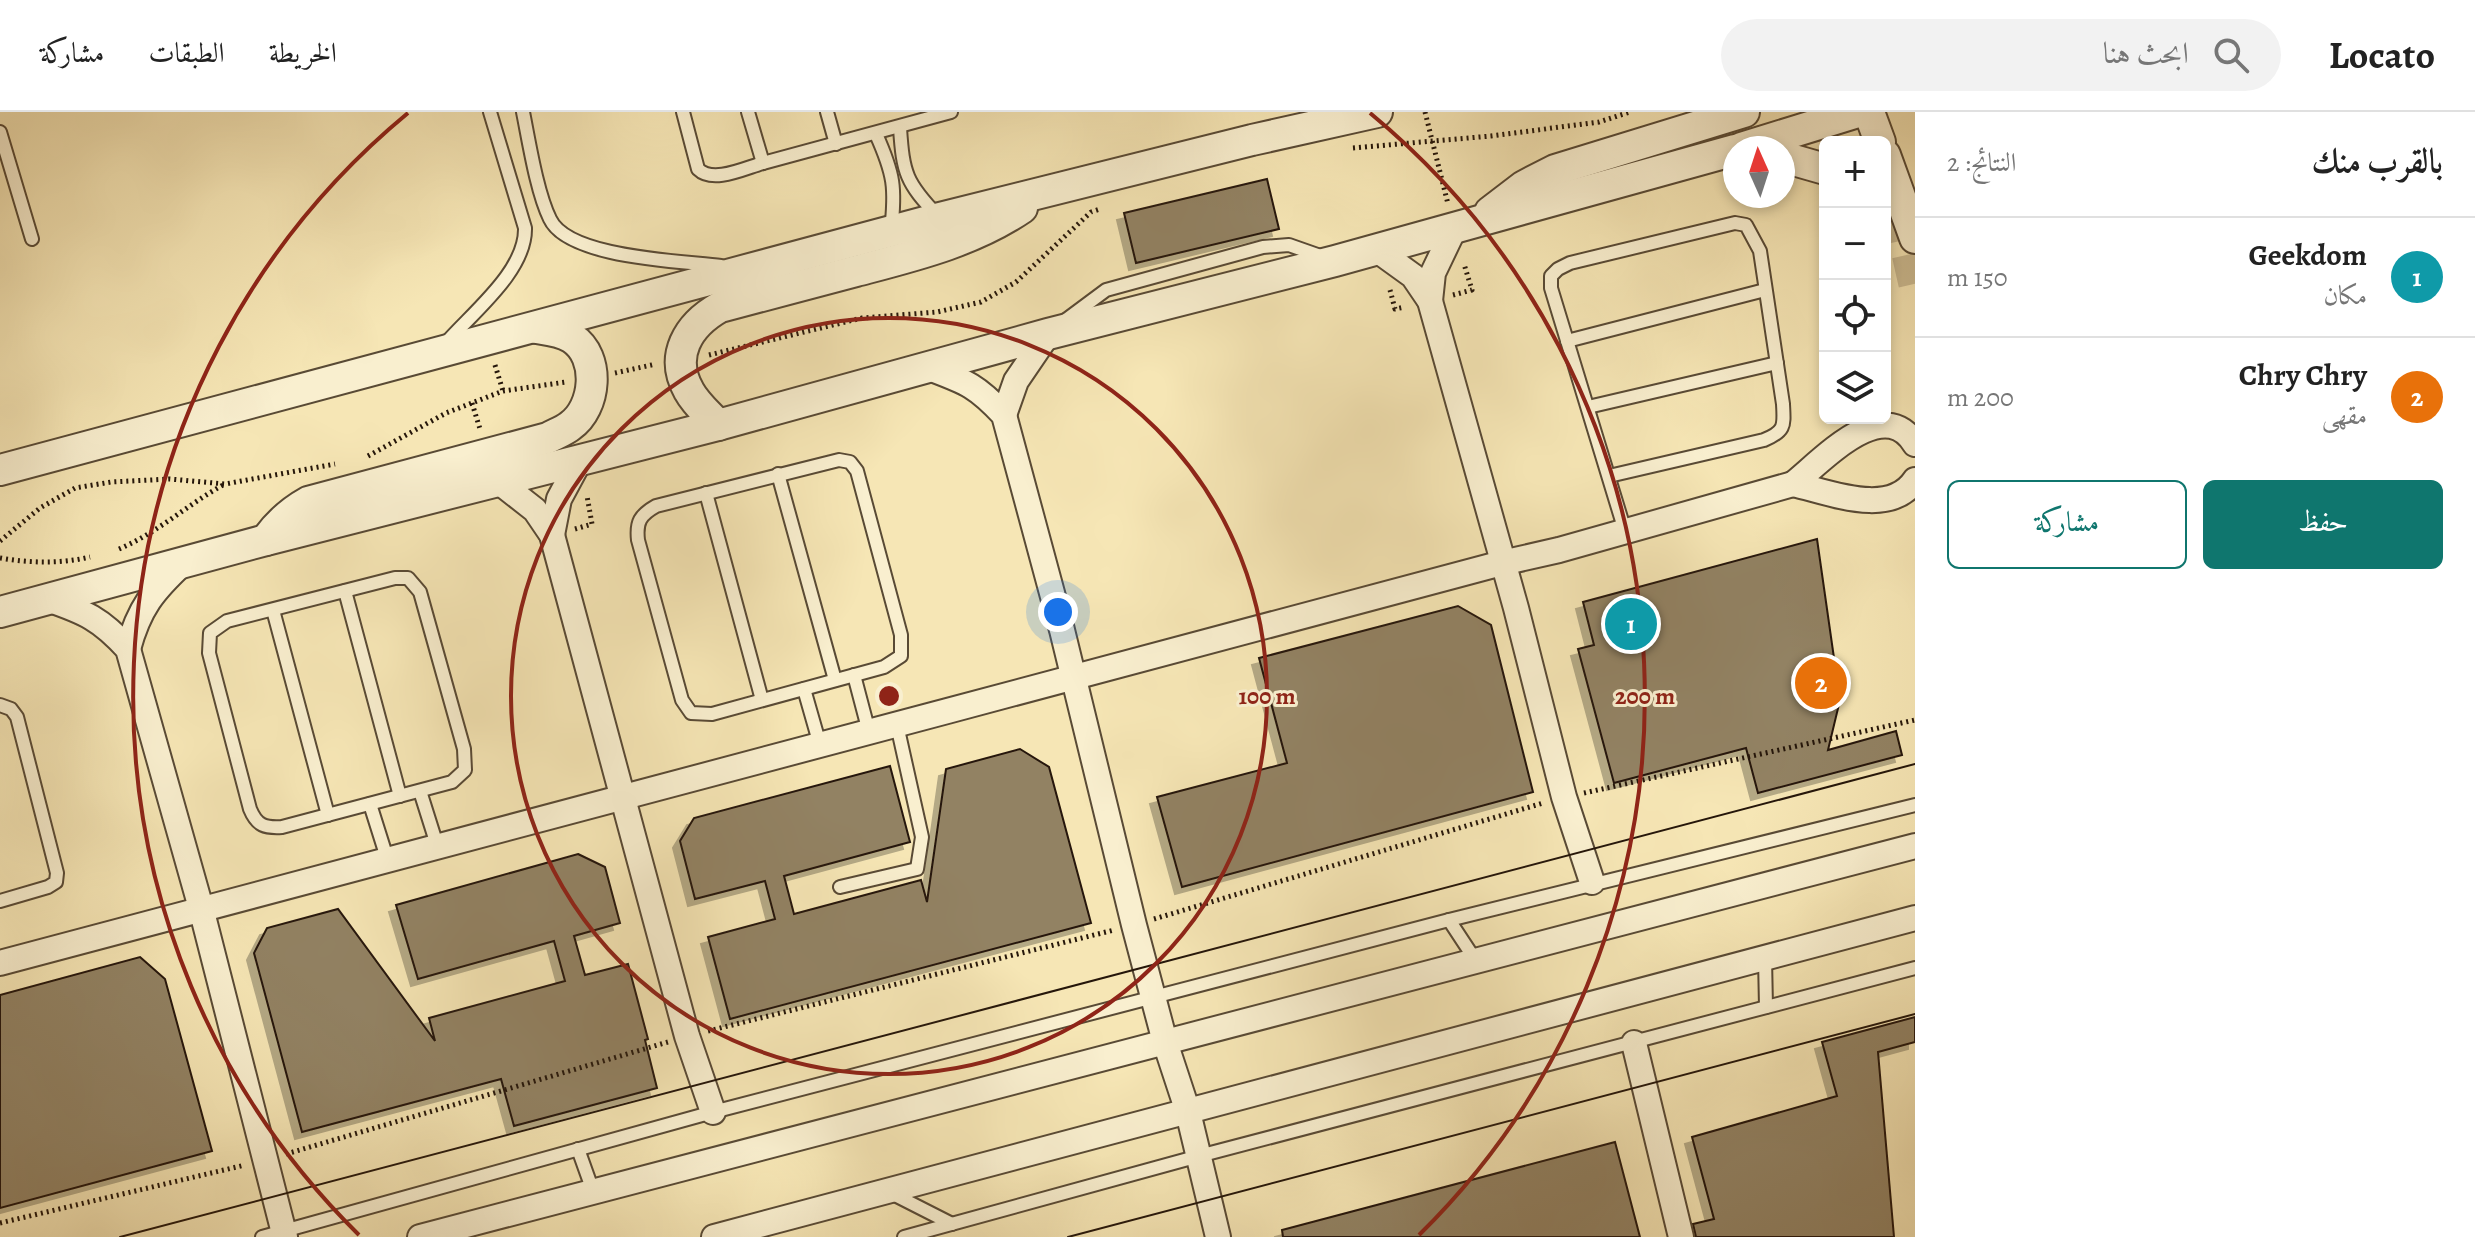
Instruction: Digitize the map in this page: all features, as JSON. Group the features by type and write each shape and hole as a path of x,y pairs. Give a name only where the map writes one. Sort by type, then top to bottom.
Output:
{"street":[{"path":"0,470 940,218 1377,112"},
{"path":"1430,301 1433,273 1465,226 1524,186 1555,170 1744,112"},
{"path":"1780,136 1858,112"},
{"path":"1869,112 1878,136"},
{"path":"0,612 266,540 718,425 1048,334 1377,250 1723,153"},
{"path":"1795,160 1819,167"},
{"path":"1891,172 1915,238"},
{"path":"718,425 689,393 681,374 680,353 688,333 701,318 720,307 949,244 1016,212 1046,191"},
{"path":"1886,208 1915,238"},
{"path":"1377,250 1413,276 1430,301 1564,797 1592,882"},
{"path":"266,540 291,511 308,502 548,438 572,425 592,395 587,358 575,340 557,331 536,328"},
{"path":"1004,415 1016,381 1048,334"},
{"path":"929,368 970,384 1004,415 1074,679 1134,925 1165,1042 1188,1112 1218,1237"},
{"path":"0,963 622,795 1559,550 1793,484 1861,430 1888,425 1900,429 1915,444"},
{"path":"552,535 559,499 580,460"},
{"path":"1793,484 1872,501 1899,495 1915,480"},
{"path":"498,481 525,500 552,535 687,1036 713,1112"},
{"path":"128,649 144,606 154,591 183,563"},
{"path":"47,599 73,608 107,626 128,649 201,908 267,1160 277,1235"},
{"path":"420,1237 1915,846"},
{"path":"714,1237 1915,918"},
{"path":"1634,1043 1681,1237"}],"lane":[{"path":"435,355 511,271 525,244 525,228 490,112"},
{"path":"523,112 550,219 558,232 574,242 602,251 752,270"},
{"path":"683,112 698,169 713,176 951,112"},
{"path":"748,112 763,163"},
{"path":"827,112 836,144"},
{"path":"900,128 910,185 940,218"},
{"path":"0,132 32,239"},
{"path":"876,134 895,187 891,231"},
{"path":"1609,476 1764,440 1778,434 1784,424 1760,251 1746,225 1735,223 1570,263 1551,276 1551,288 1625,531"},
{"path":"1567,341 1765,290"},
{"path":"1588,407 1777,363"},
{"path":"839,460 850,462 857,471 902,647 901,656 894,662 854,675 712,714 691,713 685,707 674,671 638,540 638,521 656,506 778,474 839,460"},
{"path":"778,474 835,680"},
{"path":"706,493 762,700"},
{"path":"402,577 408,578 420,592 464,749 465,770 452,782 420,791 282,827 262,826 254,821 250,809 208,640 215,627 345,591 402,577"},
{"path":"345,591 400,796"},
{"path":"273,610 328,815"},
{"path":"854,675 869,732"},
{"path":"804,689 820,745"},
{"path":"0,705 11,709 17,717 57,873 56,882 48,887 0,901"},
{"path":"840,887 917,869 922,837 897,725"},
{"path":"420,791 437,845"},
{"path":"370,804 387,858"},
{"path":"277,1235 713,1112 1592,882 1915,805"},
{"path":"1449,920 1476,961"},
{"path":"1765,958 1766,1007"},
{"path":"904,1237 1199,1156 1915,968"},
{"path":"578,1149 593,1191"},
{"path":"889,1192 952,1224"}],"path":[{"path":"1344,148 1505,134 1599,122 1630,112"},
{"path":"364,459 446,413 503,391 681,362 862,318 937,312 981,302 1016,282 1091,212 1105,206"},
{"path":"0,541 40,508 75,488 111,482 170,479 225,484 336,464"},
{"path":"109,552 145,537 193,501 225,484"},
{"path":"0,558 57,562 97,555"},
{"path":"0,1223 267,1160 687,1036 1134,925 1564,797 1915,720"}],"building":[{"path":"1267,179 1279,229 1136,263 1124,213"},
{"path":"1817,539 1840,700 1828,750 1896,731 1902,755 1758,793 1746,748 1614,783 1578,649 1594,645 1583,602"},
{"path":"1458,606 1491,625 1533,792 1182,887 1157,797 1287,763 1259,658"},
{"path":"1020,749 1049,767 1091,923 730,1019 708,937 775,919 765,881 695,899 680,841 694,818 890,766 910,842 784,876 794,914 921,880 927,902 946,769"},
{"path":"578,854 605,867 620,923 574,936 585,975 628,964 657,1088 514,1126 501,1079 302,1132 254,953 267,928 338,909 435,1041 429,1018 565,981 554,941 418,979 396,905"},
{"path":"140,957 165,979 212,1151 0,1208 0,995"},
{"path":"1915,1017 1915,1042 1878,1052 1894,1237 1696,1237 1693,1224 1714,1219 1692,1137 1837,1096 1822,1042"},
{"path":"1615,1142 1640,1237 1283,1237 1282,1230"}],"tunnel":[{"path":"1897,211 1915,291"}],"tram line":[{"path":"120,1237 1915,764"},
{"path":"1068,1237 1915,1014"}],"place":[{"name":"Geekdom","path":"1631,624"},
{"name":"Chry Chry","path":"1821,683"}]}
